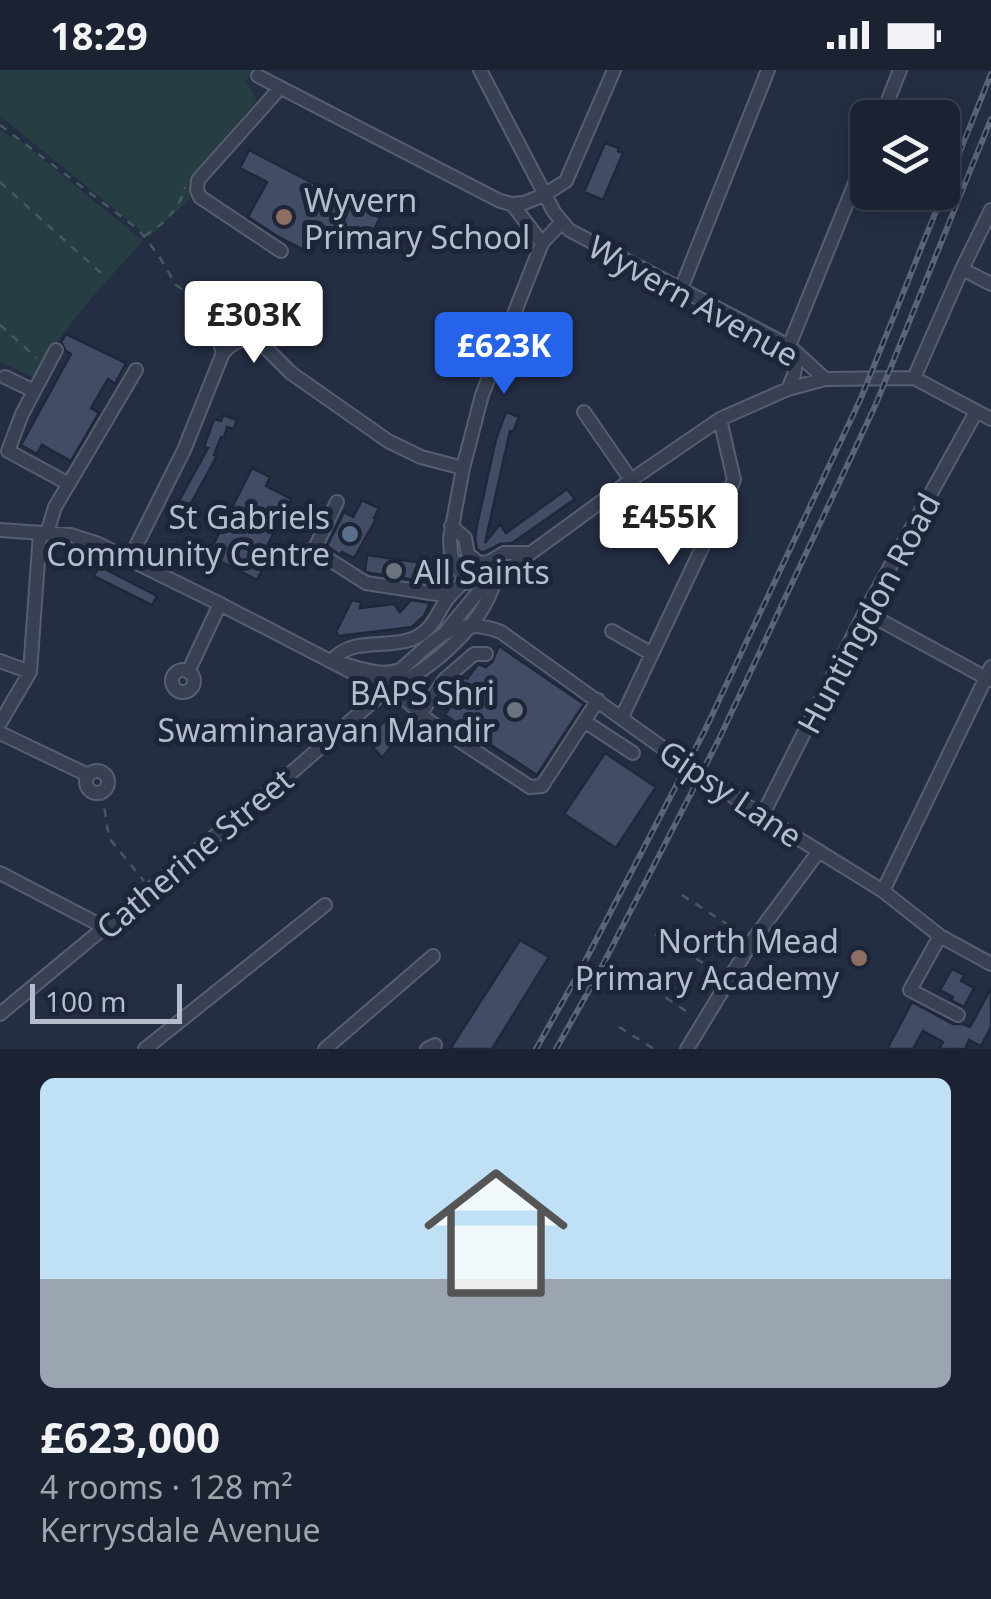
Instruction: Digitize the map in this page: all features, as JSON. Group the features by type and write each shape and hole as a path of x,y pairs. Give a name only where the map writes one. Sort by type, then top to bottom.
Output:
{"street":[{"path":"472,624 464,579 452,555 451,526 463,468 482,395 542,243 562,223 480,70"},
{"path":"258,76 512,204 544,195 566,180 614,70"},
{"path":"681,290 768,70"},
{"path":"888,100 900,70"},
{"path":"280,88 198,180 197,190 200,197 281,251"},
{"path":"788,388 794,375 793,350 850,199"},
{"path":"512,204 542,243"},
{"path":"914,378 991,210"},
{"name":"Wyvern Avenue","path":"562,223 584,239 793,350 825,379"},
{"path":"962,269 991,284"},
{"path":"223,353 218,326 231,319 244,322 291,372 388,440 422,457 463,468"},
{"path":"130,560 184,450 223,353 243,338 256,338"},
{"path":"56,350 8,450 69,484"},
{"path":"0,723 30,672 43,533 136,370"},
{"path":"5,377 34,390"},
{"path":"386,690 400,670 446,632 480,590 529,553 720,419 788,388 825,379 914,378 991,418"},
{"path":"584,412 631,480"},
{"name":"Huntingdon Road","path":"762,816 865,612 976,412"},
{"path":"622,717 734,480 720,419"},
{"path":"337,502 314,550 366,584 450,596"},
{"path":"451,526 465,538 468,554 478,563 489,562 504,553 529,553"},
{"path":"0,530 84,538 220,604 253,615 386,690 534,788 542,786 598,700"},
{"path":"332,661 346,648 407,640 422,634 464,579"},
{"path":"464,579 495,581"},
{"path":"386,690 412,678 458,639 472,624 495,581"},
{"path":"488,598 496,630"},
{"path":"188,672 220,604"},
{"path":"865,612 989,676 883,891"},
{"path":"446,632 472,624"},
{"name":"Gipsy Lane","path":"472,624 496,630 762,816 883,891 940,936 991,963"},
{"path":"612,632 652,654"},
{"path":"421,713 445,679 474,654 486,654"},
{"path":"0,661 30,672"},
{"path":"332,661 383,674 400,670"},
{"path":"354,674 362,686 358,714"},
{"name":"Catherine Street","path":"0,1014 386,690"},
{"path":"584,721 633,754"},
{"path":"0,733 88,776 88,790 94,794 102,792"},
{"path":"687,1049 753,940 819,851"},
{"path":"0,873 104,927"},
{"path":"145,1049 325,904"},
{"path":"940,936 910,990 958,1015"},
{"path":"325,1049 433,956"}],"path":[{"path":"0,125 138,230 176,285 216,311 224,323"},
{"path":"0,182 103,275"},
{"path":"0,325 38,359"},
{"path":"102,792 109,838 151,890"},
{"path":"682,895 753,940"},
{"path":"655,934 729,979"},
{"path":"639,980 704,1022"},
{"path":"619,1027 654,1049"}],"shaded area":[{"path":"0,70 253,70 246,81 257,100 193,175 190,198 149,237 0,116"},
{"path":"0,130 13,135 143,241 71,324 35,378 0,362"}],"building":[{"path":"605,143 623,153 603,200 584,192"},
{"path":"249,150 380,218 363,251 324,231 312,254 248,217 267,182 240,168"},
{"path":"66,334 126,363 115,384 108,379 91,408 99,413 71,461 42,445 37,454 21,445 71,354 61,342"},
{"path":"506,412 519,417 513,432 510,431 485,543 500,524 506,533 567,489 575,499 512,543 482,553 475,539 477,525"},
{"path":"223,415 237,420 234,429 227,427 224,438 221,437 214,455 217,456 179,525 169,519 208,448 204,447 214,419 221,421"},
{"path":"252,468 270,477 266,486 291,499 264,552 270,555 257,580 208,555"},
{"name":"St Gabriels Community Centre","path":"362,500 379,508 376,519 354,558 342,552 340,555 327,546 344,512 353,517"},
{"name":"All Saints","path":"367,555 423,563 421,581 365,571"},
{"path":"99,566 157,596 152,605 94,576"},
{"path":"352,600 361,602 360,608 394,604 400,612 411,600 430,603 412,627 339,636 336,632"},
{"name":"BAPS Shri Swaminarayan Mandir","path":"499,646 584,704 537,775 445,715 456,697 449,692 453,685 463,677 467,679 478,664 486,667 492,662"},
{"path":"388,719 391,724 396,719 403,731 382,758 365,737"},
{"path":"605,753 656,787 616,848 564,814"},
{"path":"520,940 549,957 492,1049 450,1049"},
{"path":"952,969 964,975 961,981 974,988 964,1007 940,990"},
{"path":"991,988 991,1027 981,1046 969,1040 965,1049 939,1049 943,1042 923,1031 913,1049 887,1049 912,1002 953,1024 970,1027"}],"railway":[{"path":"536,1049 705,730 861,398 991,74"},
{"path":"556,1049 719,739 876,404 991,119"}],"place":[{"name":"Wyvern Primary School","path":"284,217"},
{"name":"St Gabriels Community Centre","path":"350,534"},
{"name":"All Saints","path":"394,571"},
{"name":"BAPS Shri Swaminarayan Mandir","path":"515,710"},
{"name":"North Mead Primary Academy","path":"859,958"}]}
